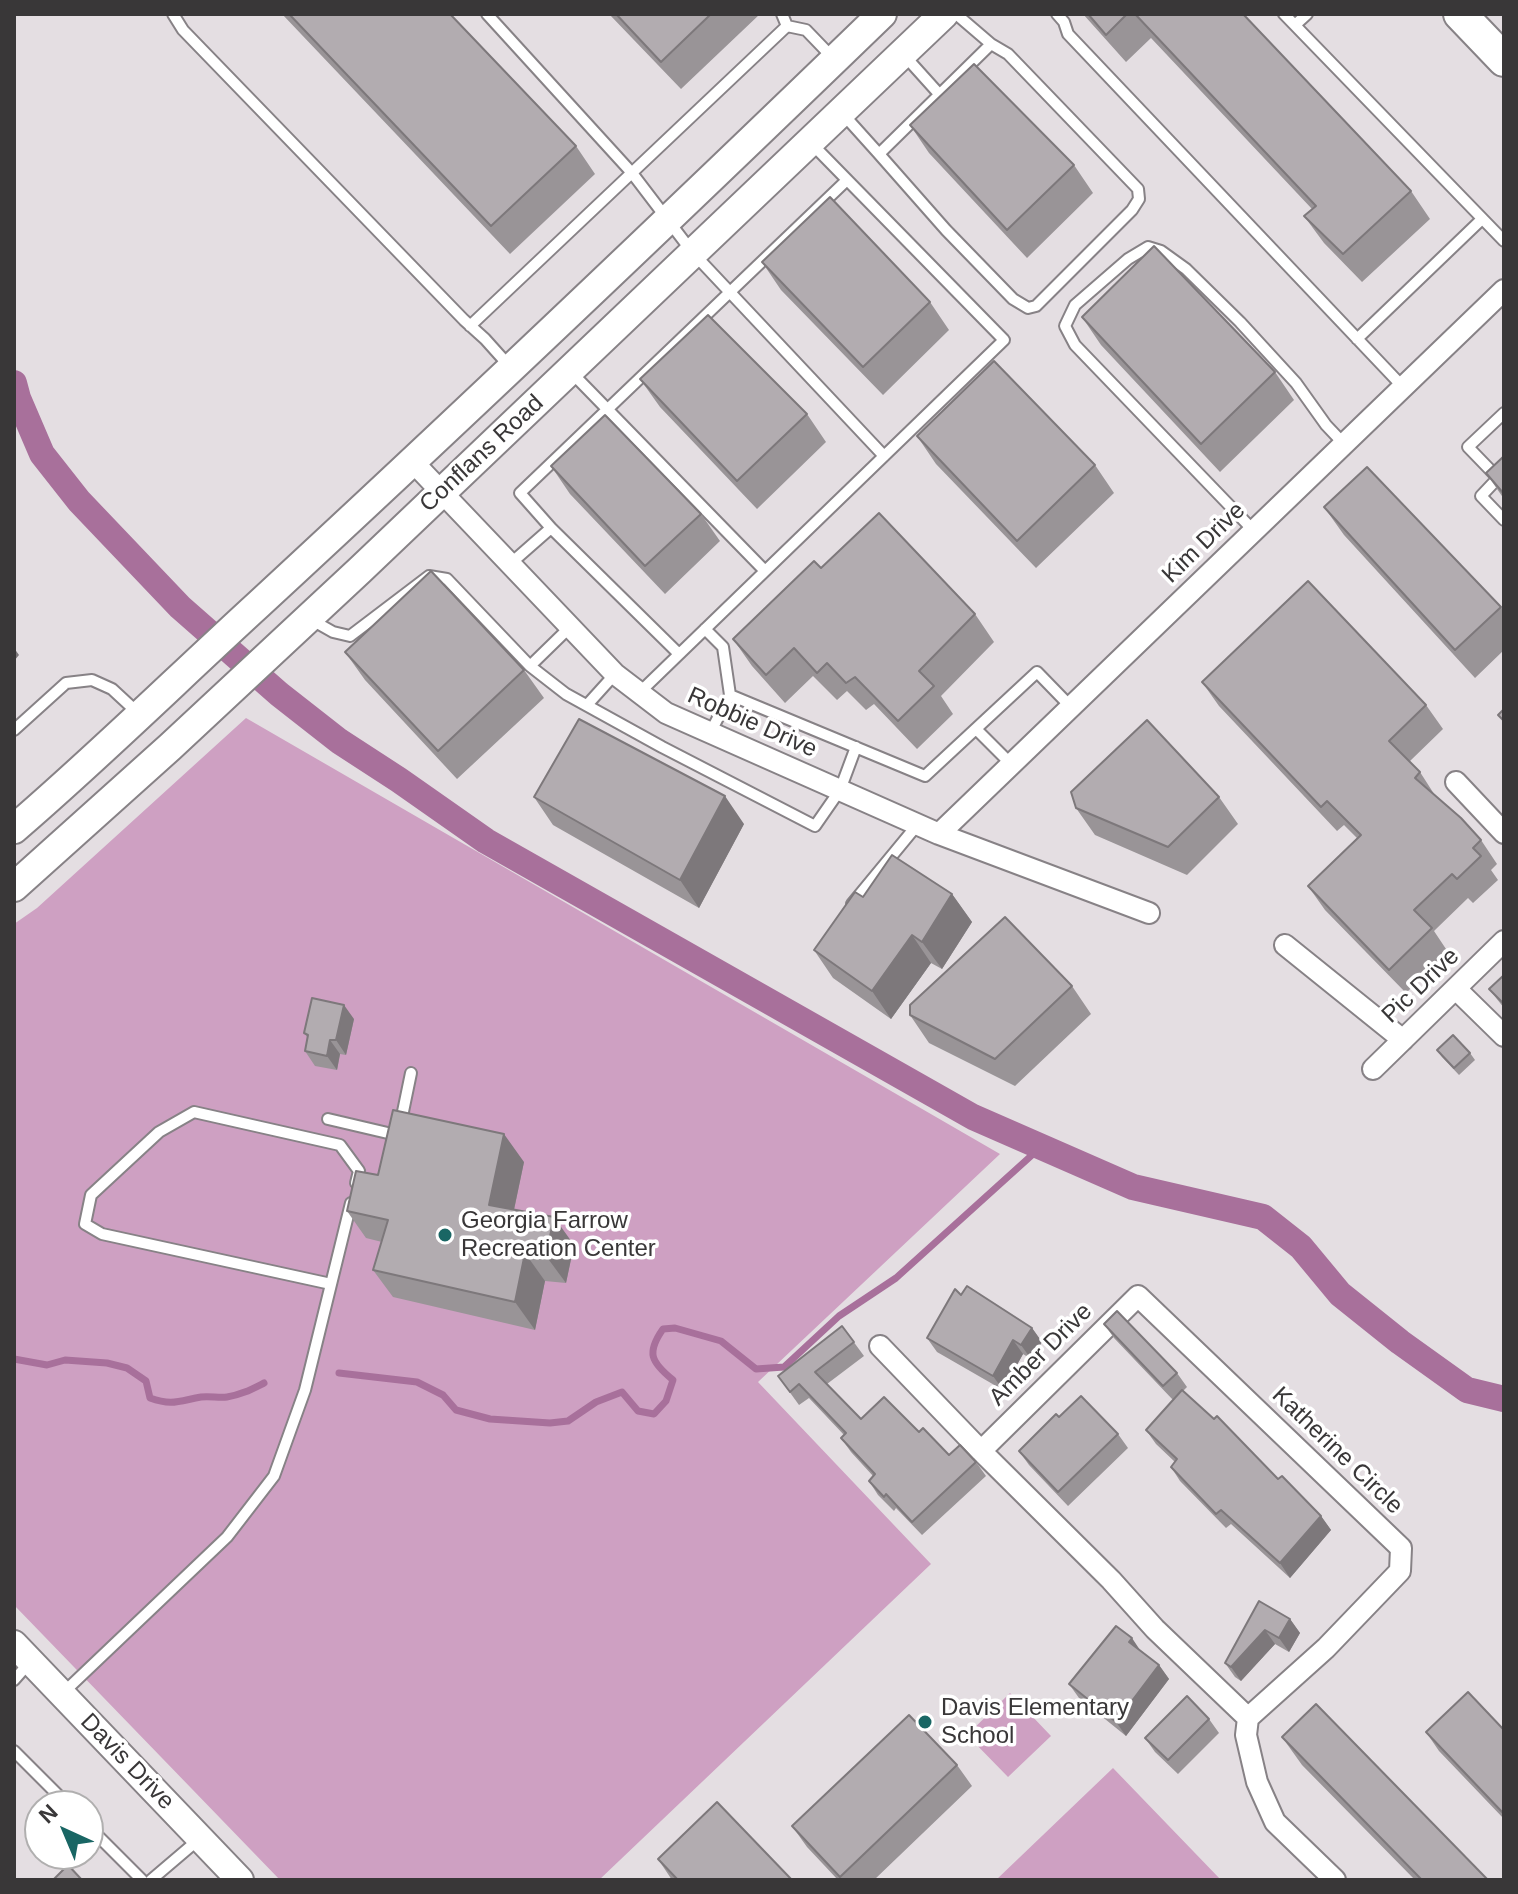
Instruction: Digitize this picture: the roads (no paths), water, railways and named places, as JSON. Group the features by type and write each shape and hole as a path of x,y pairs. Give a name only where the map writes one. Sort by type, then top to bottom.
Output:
{"main road":[{"path":"885,14 909,48"},
{"name":"Conflans Road","path":"14,829 79,773 413,462 885,14"},
{"name":"Conflans Road","path":"15,883 300,625 944,14"},
{"path":"1460,14 1504,60"}],"street":[{"name":"Kim Drive","path":"939,834 1504,290"},
{"name":"Robbie Drive","path":"413,462 615,674 666,713 939,834 1149,913"},
{"path":"1456,782 1504,833"},
{"name":"Pic Drive","path":"1373,1069 1504,941"},
{"path":"1285,945 1403,1040"},
{"path":"1456,989 1504,1036"},
{"name":"Amber Drive","path":"981,1451 1138,1296"},
{"name":"Katherine Circle","path":"1138,1296 1401,1548 1400,1571 1326,1648 1248,1718"},
{"path":"880,1346 1111,1580 1155,1629 1248,1718 1246,1735 1257,1782 1275,1822 1335,1880"},
{"name":"Davis Drive","path":"19,1662 61,1695 240,1880"}],"lane":[{"path":"173,14 183,30 511,369"},
{"path":"487,14 632,173 693,253 884,456"},
{"path":"782,14 787,26"},
{"path":"841,113 1013,299 1028,308 1036,306 1132,210 1139,199 1138,189 1008,54 991,44 956,14"},
{"path":"1057,14 1068,34 1403,387"},
{"path":"1284,14 1504,241"},
{"path":"1295,25 1307,14"},
{"path":"470,326 787,26"},
{"path":"787,26 806,30 835,60"},
{"path":"879,154 991,44"},
{"path":"909,48 940,95"},
{"path":"639,693 1004,340 811,142"},
{"path":"679,654 551,528 520,493 847,180"},
{"path":"1357,339 1482,219"},
{"path":"1254,531 1075,345 1065,326 1075,305 1128,259 1148,247 1161,251 1186,269 1240,322 1296,383 1344,444"},
{"path":"570,370 765,571"},
{"path":"1504,413 1468,447 1498,478 1481,496 1504,520"},
{"path":"510,564 551,528"},
{"path":"300,625 350,636 429,576 447,579 530,666 566,694 815,826 840,790 856,747"},
{"path":"530,666 570,627"},
{"path":"705,629 723,647 730,695 710,733"},
{"path":"730,695 925,776 1037,672 1071,707"},
{"path":"587,705 615,674"},
{"path":"14,730 66,683 92,680 102,684 112,689 140,715"},
{"path":"976,729 1011,764"},
{"path":"842,916 918,824"},
{"path":"328,1119 392,1134 399,1131 411,1073"},
{"path":"61,1695 227,1537 274,1476 305,1390 359,1171 340,1145 194,1112 159,1132 91,1195 85,1224 102,1234 331,1284"},
{"path":"14,1751 53,1790"},
{"path":"151,1880 200,1839"},
{"path":"104,1842 142,1880"}],"waterway":[{"path":"14,383 42,454 79,501 180,607 279,694 339,741 486,841 973,1117 1133,1187 1263,1217 1301,1247 1340,1294 1400,1342 1467,1390 1504,1399"},
{"path":"339,1373 417,1382 443,1395 456,1410 490,1419 550,1423 568,1421 596,1402 622,1392 638,1411 654,1414 666,1401 673,1380 653,1357 654,1345 663,1329 675,1328 721,1341 756,1369 784,1367 839,1316 896,1278 1042,1146"},
{"path":"14,1359 47,1365 65,1360 107,1363 127,1368 146,1381 150,1398 164,1402 232,1396 264,1383"}],"place":[{"name":"Georgia Farrow Recreation Center","path":"445,1235"},
{"name":"Davis Elementary School","path":"925,1722"}]}
